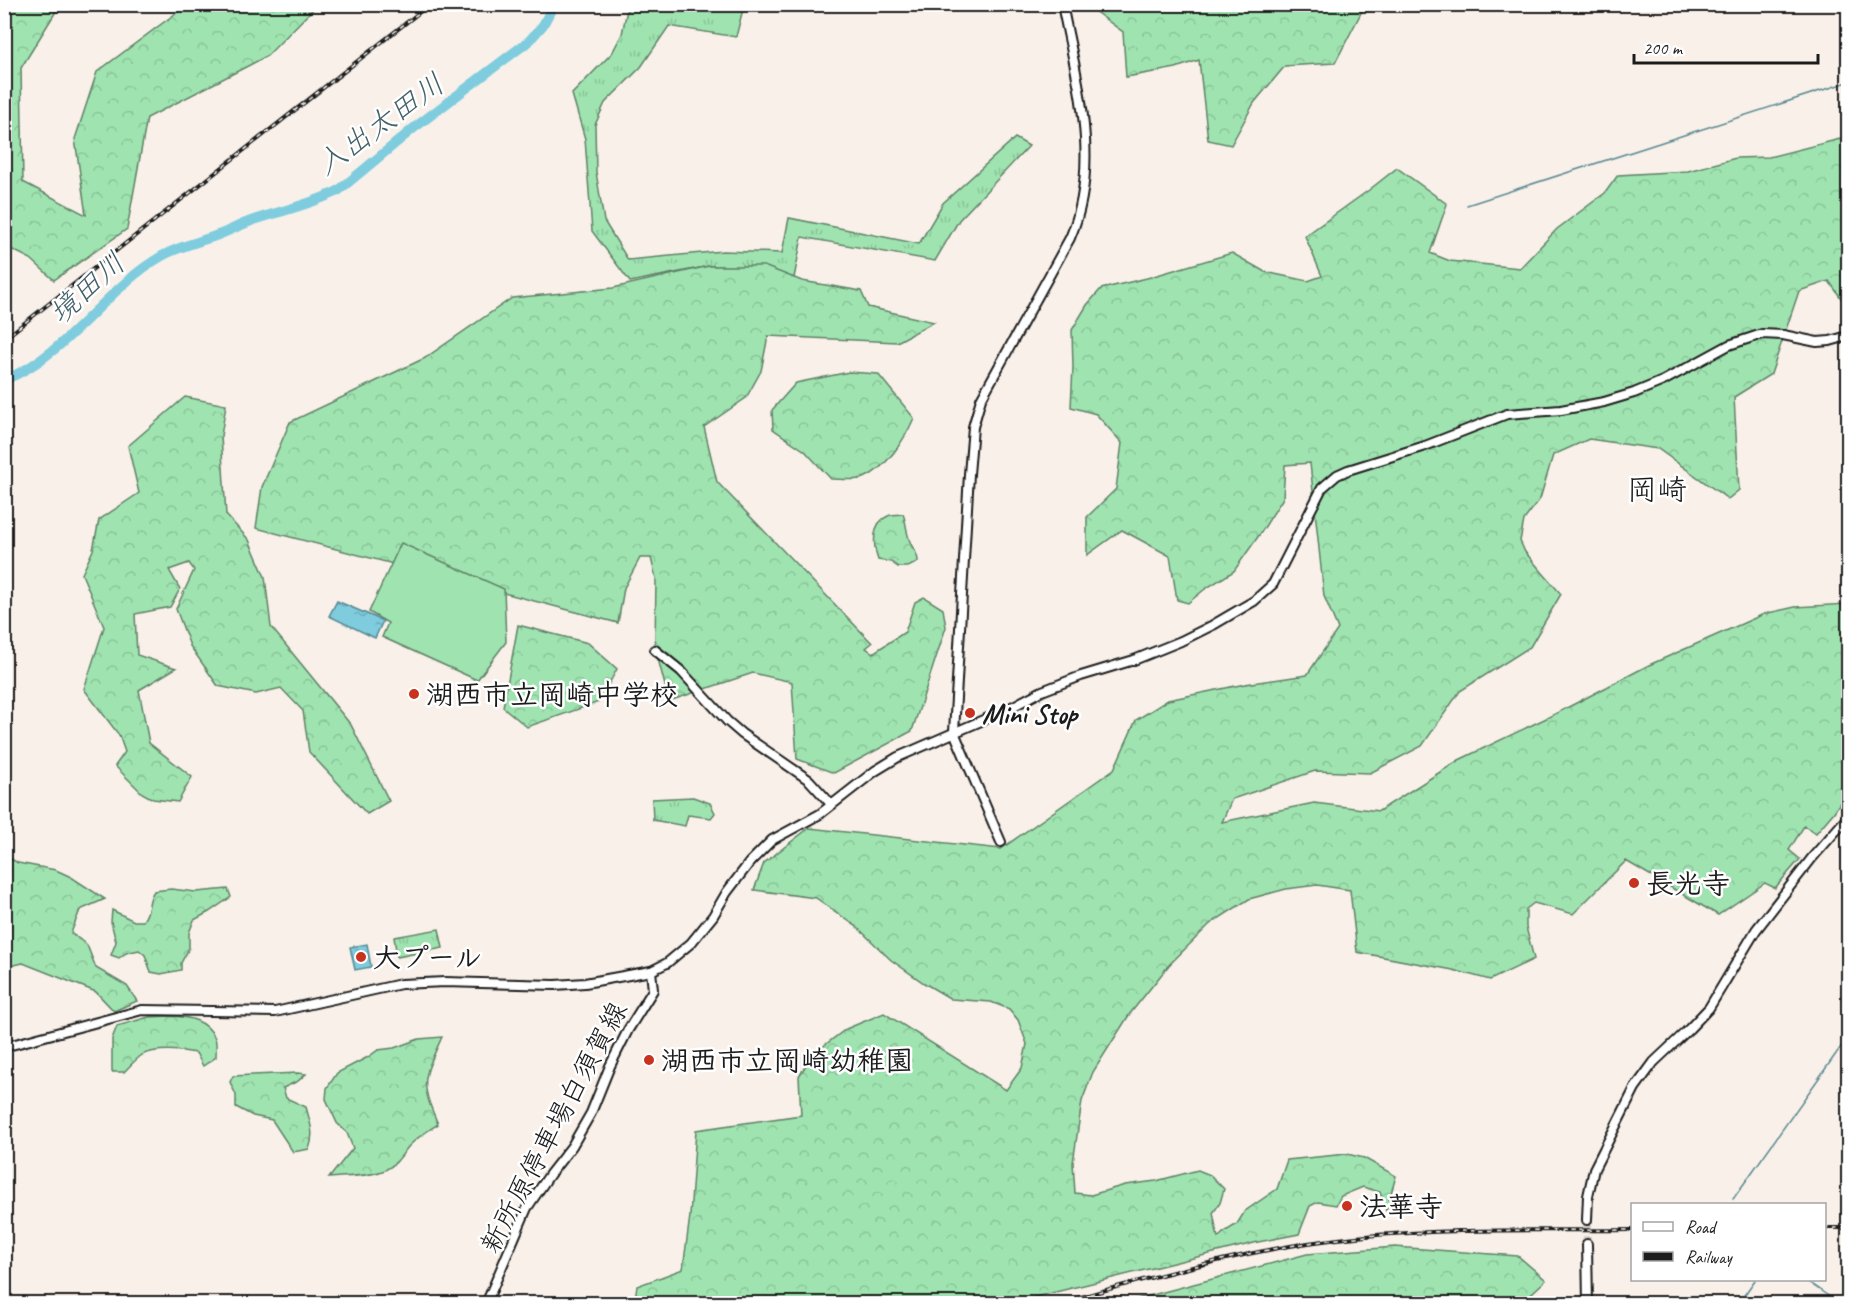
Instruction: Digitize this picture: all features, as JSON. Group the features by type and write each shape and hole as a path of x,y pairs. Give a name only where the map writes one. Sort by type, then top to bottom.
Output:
{"main road":[{"path":"1001,842 954,732 969,474 976,414 987,389 1070,238 1077,222 1086,180 1086,130 1062,4"},
{"path":"4,1047 142,1010 275,1011 401,984 445,982 555,985 585,983 651,971 667,963 692,943 750,862 772,840 820,814 898,757 1004,711 1042,691 1134,660 1181,641 1213,626 1254,601 1273,584 1322,488 1337,475 1425,446 1507,414 1560,410 1604,402 1634,393 1663,381 1729,345 1762,334 1783,335 1817,342 1848,336"},
{"path":"654,650 681,671 727,721 809,780 831,804"},
{"path":"1587,1220 1588,1196 1594,1168 1635,1088 1654,1062 1709,1008 1756,930 1848,817"},
{"name":"新所原停車場白須賀線","path":"486,1304 528,1208 572,1146 586,1122 614,1057 653,990 651,971"},
{"path":"1587,1244 1588,1304"}],"green space":[{"path":"4,5 60,5 21,68 23,182 86,215 75,139 97,72 187,5 317,5 267,56 147,118 127,229 54,280 31,259 5,246"},
{"path":"628,5 744,5 736,37 669,26 641,67 605,103 595,125 596,172 604,221 628,260 723,251 782,253 789,218 919,244 943,203 1015,138 1029,146 959,220 935,261 802,237 794,278 756,267 709,266 630,282 592,231 585,139 572,94 612,53 622,34"},
{"path":"1086,5 1365,5 1335,63 1285,66 1254,103 1231,145 1208,140 1199,60 1176,68 1126,77 1123,32"},
{"path":"1848,137 1848,308 1829,281 1799,291 1771,374 1734,397 1739,490 1728,499 1658,449 1589,439 1553,455 1540,499 1524,520 1520,541 1525,552 1561,594 1530,647 1460,691 1422,746 1370,773 1315,771 1232,799 1222,822 1314,803 1379,811 1459,760 1649,665 1764,614 1795,607 1848,604 1848,790 1834,812 1816,833 1804,826 1789,850 1800,859 1775,888 1765,883 1718,915 1626,861 1573,914 1534,903 1526,909 1526,927 1534,959 1490,980 1453,970 1357,952 1350,890 1317,885 1286,889 1249,899 1210,924 1169,965 1129,1015 1093,1072 1082,1101 1073,1163 1075,1193 1091,1195 1125,1185 1156,1181 1198,1170 1210,1175 1224,1189 1220,1203 1213,1213 1218,1238 1237,1224 1245,1211 1277,1189 1287,1160 1347,1154 1364,1158 1396,1176 1386,1211 1380,1192 1363,1187 1341,1196 1336,1205 1318,1202 1310,1206 1299,1234 1011,1303 634,1304 637,1286 683,1269 690,1216 696,1130 801,1115 799,1076 813,1054 846,1029 884,1013 1006,1090 1022,1068 1027,1044 1018,1020 1009,1009 991,1002 951,999 891,960 857,927 816,898 754,890 764,863 809,828 1001,849 1114,769 1136,720 1168,700 1245,684 1307,675 1338,629 1324,596 1310,463 1285,465 1283,498 1234,571 1188,603 1177,600 1170,556 1122,530 1087,555 1087,517 1116,489 1122,443 1096,414 1071,407 1072,330 1087,305 1101,289 1232,253 1265,272 1308,281 1322,276 1305,236 1397,168 1447,204 1430,253 1450,261 1520,268 1557,229 1605,193 1618,175 1688,171 1736,158 1769,157"},
{"path":"709,266 764,266 802,281 861,291 868,307 934,322 897,342 768,336 761,371 746,398 704,427 717,482 872,643 866,648 873,653 905,632 915,602 924,597 943,609 946,627 912,731 834,773 797,759 792,682 753,673 669,701 655,647 656,578 651,558 640,558 624,588 618,623 256,528 262,487 290,422 425,358 512,298 613,288"},
{"path":"849,372 878,374 914,418 894,452 872,474 852,480 831,479 805,451 773,429 772,410 796,383"},
{"path":"185,397 226,405 221,436 226,515 249,540 265,577 271,627 351,725 389,801 367,814 309,752 303,711 281,688 256,694 218,686 190,646 176,609 194,570 189,563 169,570 180,589 170,607 135,614 137,655 176,668 139,690 149,743 192,777 178,802 153,799 142,793 115,766 125,752 119,735 84,689 104,627 82,574 93,550 99,520 139,493 128,446"},
{"path":"903,514 918,562 908,567 898,567 891,562 878,560 875,535 882,519 890,515"},
{"path":"401,543 504,589 506,642 477,680 382,637 388,623 369,612"},
{"path":"518,625 588,643 617,669 599,702 527,727 503,707"},
{"path":"693,797 710,803 715,813 711,818 688,815 685,826 653,820 652,799"},
{"path":"4,855 18,863 56,870 105,899 80,910 71,933 87,945 96,968 127,986 137,1001 114,1011 96,992 23,963 5,967"},
{"path":"171,889 196,892 228,889 231,897 194,920 189,933 189,948 181,963 181,970 161,974 151,972 145,955 139,950 126,953 119,958 111,955 116,942 111,922 112,910 134,921 143,921 154,891"},
{"path":"439,929 443,948 397,957 394,937"},
{"path":"149,1017 190,1018 207,1027 216,1040 216,1057 203,1066 196,1053 176,1050 154,1051 142,1055 124,1072 112,1072 112,1039 117,1026"},
{"path":"442,1037 427,1072 426,1080 428,1098 438,1124 415,1140 395,1163 385,1170 365,1175 329,1178 353,1148 347,1133 337,1123 326,1099 327,1088 337,1073 378,1050 394,1048 419,1039"},
{"path":"306,1074 298,1081 283,1088 286,1098 306,1107 312,1138 309,1149 293,1152 272,1120 253,1116 236,1107 236,1095 230,1082 233,1076"},
{"path":"1395,1247 1518,1256 1546,1280 1521,1303 1122,1303 1307,1254"}],"water":[{"path":"337,601 383,621 375,638 329,616"},
{"name":"大プール","path":"367,944 371,967 355,970 350,947"}],"waterway":[{"name":"入出太田川","path":"4,380 27,369 47,355 67,339 121,286 162,256 175,249 338,191 414,128 529,41 543,25 554,4"},
{"path":"1467,205 1848,82"},
{"path":"1733,1199 1848,1037"},
{"path":"1738,1304 1754,1281"},
{"path":"1806,1281 1840,1304"}],"tunnel":[{"path":"1587,1220 1587,1244"}],"railway":[{"path":"4,339 430,4"},
{"path":"1826,1228 1848,1228"},
{"path":"1055,1304 1242,1255 1356,1237 1494,1230 1631,1230"}],"place":[{"name":"湖西市立岡崎中学校","path":"414,694"},
{"name":"Mini Stop","path":"970,713"},
{"name":"長光寺","path":"1634,883"},
{"name":"大プール","path":"361,957"},
{"name":"湖西市立岡崎幼稚園","path":"649,1060"},
{"name":"法華寺","path":"1347,1206"}],"district":[{"name":"岡崎","path":"1657,490"}],"water label":[{"name":"境田川","path":"87,288"}]}
